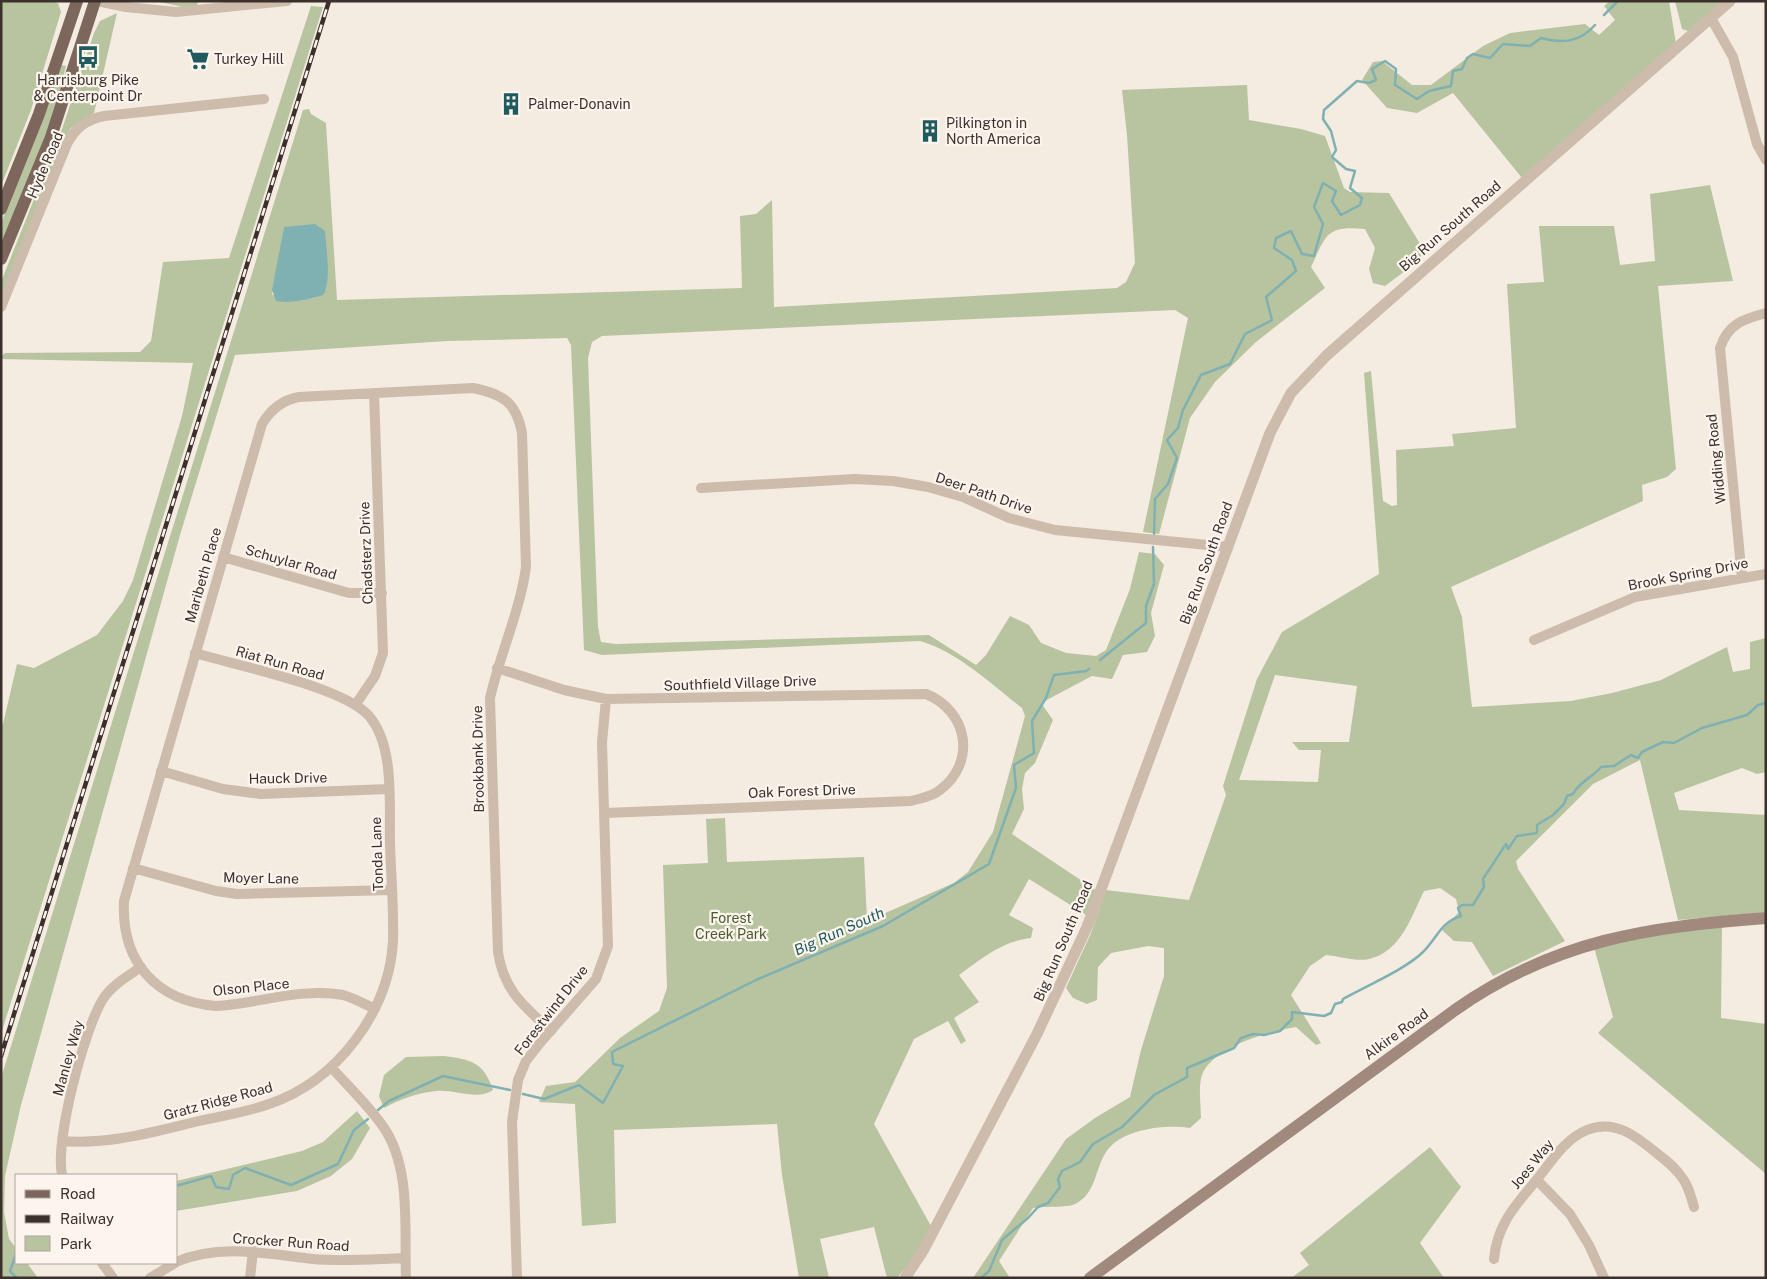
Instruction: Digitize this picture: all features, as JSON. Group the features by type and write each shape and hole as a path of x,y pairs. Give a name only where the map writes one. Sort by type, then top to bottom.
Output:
{"main road":[{"path":"1,209 39,114 77,1"},
{"path":"1,259 51,137 96,1"},
{"name":"Alkire Road","path":"1098,1276 1448,1015 1505,979 1560,953 1613,937 1699,923 1766,918"}],"street":[{"path":"96,1 126,8 145,8 163,12 195,11 287,1"},
{"path":"131,1 145,8"},
{"name":"Big Run South Road","path":"905,1278 923,1251 1060,989 1104,883 1270,433 1291,393 1327,355 1730,1"},
{"path":"1711,18 1733,57 1757,144 1766,160"},
{"name":"Hyde Road","path":"1,308 67,144 80,126 90,120 104,116 264,99"},
{"name":"Widding Road","path":"1742,578 1720,348 1726,332 1739,320 1766,313"},
{"name":"Maribeth Place","path":"141,967 128,944 124,901 262,424 274,409 290,398 473,388 494,392"},
{"name":"Brookbank Drive","path":"494,392 513,408 522,433 526,567 524,582 497,668 490,698 498,952 505,982 524,1005 551,1031"},
{"name":"Chadsterz Drive","path":"356,704 375,676 383,654 374,393"},
{"name":"Deer Path Drive","path":"701,488 854,479 893,481 928,487 963,497 1009,518 1055,530 1228,547"},
{"name":"Schuylar Road","path":"223,557 349,593 382,593"},
{"name":"Brook Spring Drive","path":"1534,640 1629,599 1766,574"},
{"name":"Riat Run Road","path":"195,653 333,693 356,704"},
{"name":"Southfield Village Drive","path":"497,668 564,690 606,699 920,693 937,698 948,706 955,715 963,739"},
{"name":"Forestwind Drive","path":"517,1278 512,1122 518,1080 526,1061 596,979 608,946 602,742 606,699"},
{"name":"Tonda Lane","path":"356,704 369,716 378,730 386,754 392,890 391,956 375,1009"},
{"name":"Oak Forest Drive","path":"605,813 925,798 939,791 955,774 963,753 963,739"},
{"name":"Hauck Drive","path":"161,771 241,792 261,794 388,789"},
{"name":"Moyer Lane","path":"133,868 216,891 237,894 392,890"},
{"name":"Olson Place","path":"141,967 152,981 166,992 201,1005 230,1006 313,994 331,994 345,996 375,1009"},
{"name":"Manley Way","path":"62,1174 62,1141 66,1114 93,1021 104,998 122,979 141,967"},
{"name":"Gratz Ridge Road","path":"62,1141 92,1143 115,1140 271,1104 293,1093 331,1067 351,1046 375,1009"},
{"path":"331,1067 382,1125 395,1150 402,1186 406,1278"},
{"name":"Joes Way","path":"1494,1259 1495,1242 1502,1225 1561,1148 1576,1136 1599,1127 1608,1126 1626,1130 1676,1169 1688,1186 1694,1207"},
{"path":"1537,1180 1570,1214 1589,1245 1604,1278"},
{"path":"250,1278 253,1251"},
{"name":"Crocker Run Road","path":"178,1262 199,1254 253,1251 341,1261 405,1258"},
{"path":"103,1264 113,1278"},
{"name":"Crocker Run Road","path":"150,1278 174,1264"}],"green space":[{"path":"1,1 51,1 58,3 61,12 31,110 1,186"},
{"path":"155,1 198,1 197,6 183,7"},
{"path":"1610,1 1669,1 1676,44 1522,178 1453,93 1417,113 1387,108 1362,80 1373,62 1382,61 1412,85 1431,85 1483,46 1510,33 1585,24 1599,35 1615,20 1604,6"},
{"path":"1675,1 1723,1 1688,31 1682,29"},
{"path":"311,6 323,7 1,1034 1,724 3,724 17,664 34,668 97,635 123,601 133,580 182,416 193,363 1,359 1,356 5,353 140,352 151,341 163,262 229,258"},
{"path":"117,13 94,113 71,128 66,137 1,298 1,282 62,129 94,33 100,21"},
{"path":"62,65 66,66 52,119 1,246 1,223 44,116"},
{"name":"Forest Creek Park","path":"1247,85 1249,120 1301,129 1325,136 1344,188 1350,192 1389,193 1422,247 1421,259 1385,286 1373,283 1369,269 1375,248 1365,229 1342,229 1329,234 1320,247 1311,267 1325,288 1256,342 1215,382 1190,418 1159,534 1143,532 1188,318 1175,310 602,336 592,342 588,358 598,627 601,642 615,644 929,635 976,665 986,655 1010,616 1029,625 1041,643 1066,653 1096,656 1106,650 1130,589 1139,552 1155,554 1164,565 1151,613 1155,636 1147,652 1123,655 1112,679 1092,676 1041,703 1053,720 1035,763 1025,773 1022,789 1024,809 1012,834 1097,891 1088,916 1029,879 1009,915 1033,928 1031,938 1002,947 959,975 979,1002 954,1018 966,1041 961,1044 948,1021 914,1039 874,1124 931,1226 914,1258 897,1278 887,1278 874,1227 820,1239 829,1278 799,1278 782,1175 777,1124 614,1130 616,1223 582,1226 575,1104 539,1102 546,1086 575,1082 620,1038 659,1011 667,988 663,865 708,863 706,819 725,818 727,862 864,857 867,921 954,883 968,872 993,832 1025,716 1022,708 974,670 948,653 920,641 602,655 584,650 571,345 567,338 447,341 235,355 180,535 21,1105 5,1176 4,1212 9,1239 15,1247 15,1264 28,1264 38,1278 1,1278 1,1078 303,110 309,109 311,114 326,123 337,300 742,288 740,216 756,214 772,200 774,307 1117,288 1126,282 1135,263 1127,135 1122,90","holes":["284,228 325,231 326,289 316,297 282,302 272,294"]},
{"path":"1710,185 1733,281 1658,286 1676,469 1667,477 1642,485 1643,501 1451,587 1462,617 1472,707 1571,701 1612,693 1661,680 1727,647 1733,672 1750,669 1750,642 1766,638 1766,772 1757,774 1742,768 1674,793 1679,810 1766,815 1766,912 1678,920 1640,760 1593,784 1516,861 1518,869 1565,941 1493,976 1472,942 1454,941 1442,930 1459,912 1456,899 1440,888 1424,891 1404,932 1389,949 1380,955 1364,960 1326,955 1310,966 1291,995 1321,1043 1316,1045 1296,1027 1271,1032 1243,1042 1218,1056 1208,1065 1202,1075 1200,1090 1201,1118 1190,1128 1168,1127 1144,1130 1133,1133 1113,1144 1102,1159 1091,1188 1082,1200 1071,1205 1033,1208 999,1261 1010,1278 973,1278 1066,1139 1095,1118 1130,1097 1141,1050 1164,976 1164,948 1148,946 1111,953 1098,967 1097,1000 1087,1004 1073,998 1066,988 1091,933 1106,890 1189,900 1226,795 1223,786 1257,679 1282,632 1379,574 1364,373 1371,371 1383,501 1392,506 1397,505 1396,450 1454,446 1452,434 1516,428 1507,284 1544,282 1539,226 1614,226 1620,265 1655,261 1650,194","holes":["1275,675 1357,686 1349,742 1292,742 1299,750 1321,750 1318,782 1239,780"]},
{"path":"1722,927 1721,1018 1766,1024 1766,1174 1598,1033 1613,1017 1594,947 1653,933"},
{"path":"443,1056 475,1064 485,1073 493,1090 480,1095 443,1091 422,1093 384,1108 379,1096 384,1075 406,1057"},
{"path":"357,1111 370,1128 352,1159 331,1176 297,1191 178,1211 178,1181 302,1151 323,1142"},
{"path":"1430,1147 1461,1187 1420,1243 1444,1278 1291,1278 1309,1265 1300,1253"}],"water":[{"path":"315,224 325,231 328,273 326,289 323,295 293,301 276,301 272,290 284,227"}],"waterway":[{"name":"Big Run South","path":"1604,15 1618,1"},
{"name":"Big Run South","path":"1154,534 1155,499 1168,484 1177,458 1167,440 1178,428 1183,410 1201,375 1230,364 1245,334 1272,320 1266,297 1296,271 1292,260 1274,248 1276,238 1291,231 1302,254 1314,256 1323,224 1314,207 1323,183 1336,191 1332,201 1341,215 1360,205 1362,198 1350,188 1355,171 1346,169 1332,157 1336,150 1331,131 1323,119 1324,110 1357,81 1369,83 1376,80 1372,69 1385,61 1396,69 1395,85 1417,99 1429,91 1451,86 1453,71 1462,69 1467,58 1473,54 1490,58 1503,44 1530,46 1541,38 1557,41 1571,40 1583,35 1595,25"},
{"name":"Big Run South","path":"1100,660 1146,623 1146,606 1154,584 1153,547"},
{"name":"Big Run South","path":"523,1094 544,1099 579,1085 603,1103 623,1066 613,1064 612,1052 756,980 883,926 989,864 1016,788 1014,765 1034,753 1032,721 1046,698 1054,675 1089,669"},
{"path":"981,1278 989,1271 1002,1240 1038,1207 1048,1203 1060,1187 1058,1179 1062,1171 1080,1162 1093,1144 1122,1127 1154,1095 1187,1077 1187,1068 1234,1048 1241,1038 1253,1034 1264,1035 1280,1031 1292,1019 1292,1012 1324,1016 1331,1013 1335,1004 1342,1002 1343,999 1396,971 1416,958 1428,947 1444,926 1461,916 1458,908 1462,905 1473,905 1484,887 1483,879 1506,844 1508,849 1517,836 1537,833 1537,825 1553,815 1564,804 1567,796 1573,794 1579,786 1601,767 1614,766 1631,755 1638,758 1642,752 1663,742 1674,743 1702,728 1747,715 1758,705 1766,703"},
{"name":"Big Run South","path":"378,1110 389,1101 443,1076 510,1090"},
{"name":"Big Run South","path":"178,1185 211,1176 216,1187 229,1189 233,1175 245,1168 291,1185 338,1164 354,1130 368,1119"},
{"name":"Big Run South","path":"15,1257 10,1271 17,1278"}],"railway":[{"path":"1,1056 329,1"}],"place":[{"name":"Harrisburg Pike & Centerpoint Dr","path":"88,57"},
{"name":"Turkey Hill","path":"198,59"},
{"name":"Palmer-Donavin","path":"511,104"},
{"name":"Pilkington in North America","path":"930,131"}]}
